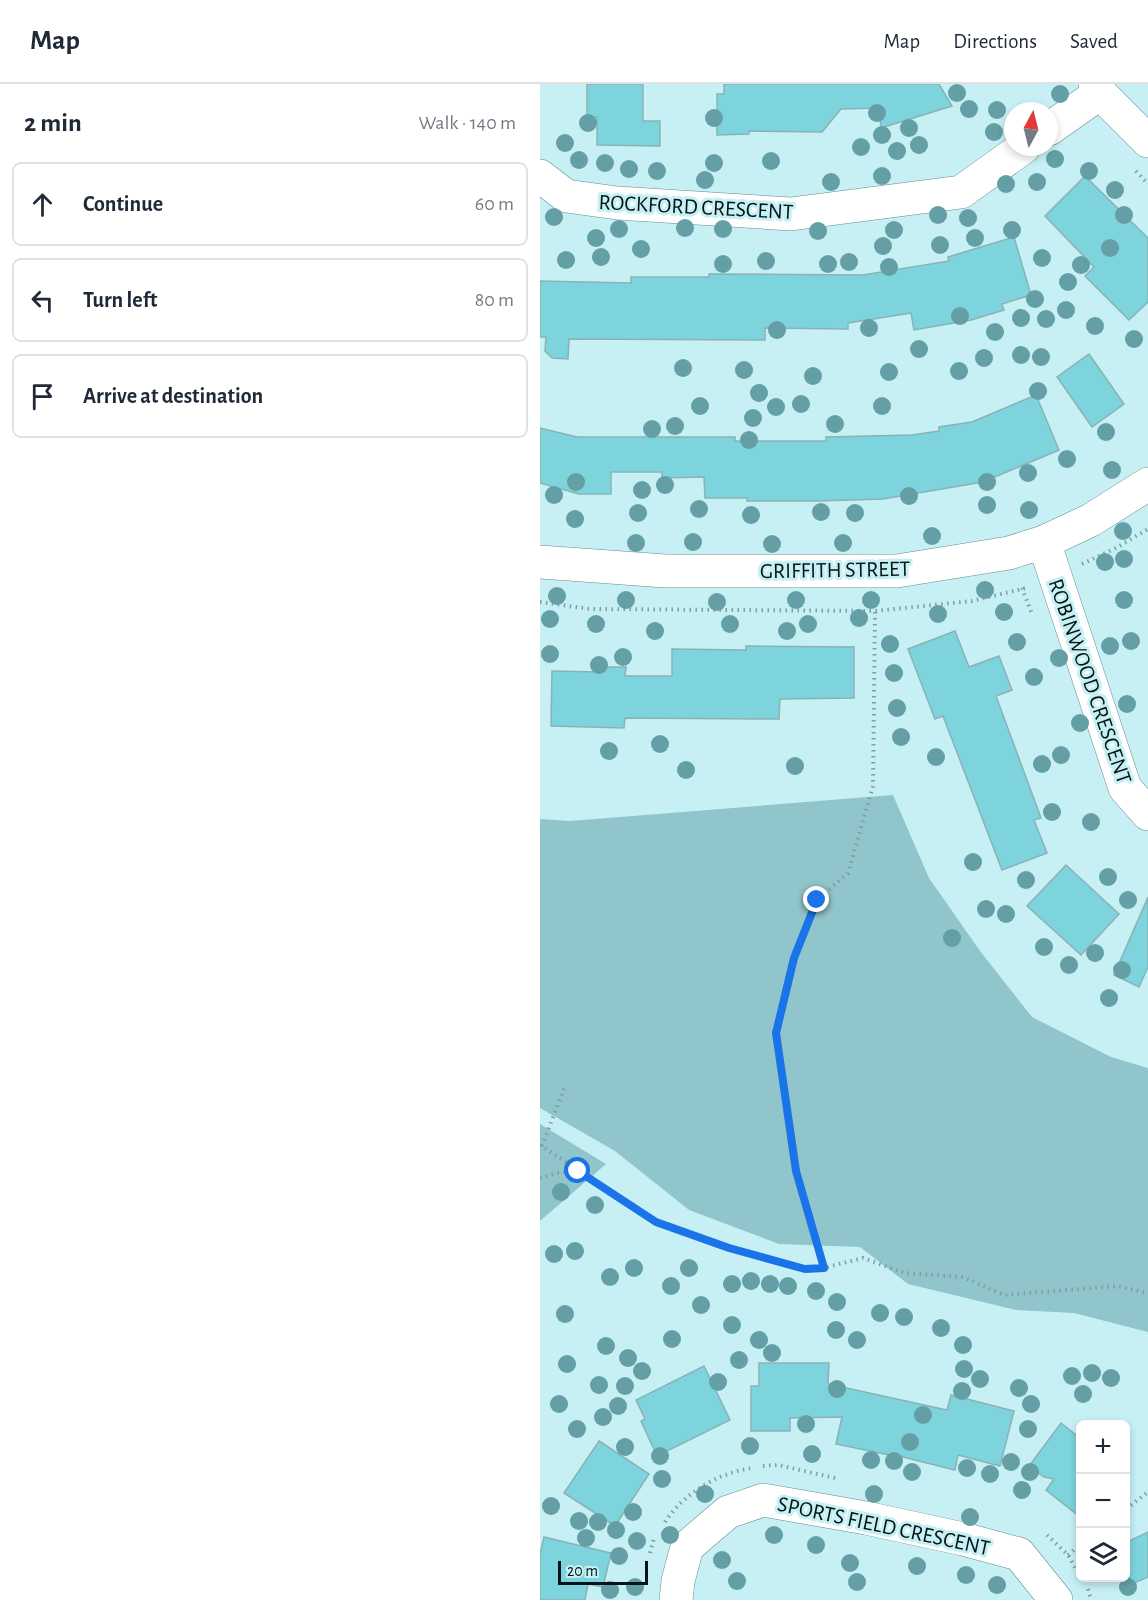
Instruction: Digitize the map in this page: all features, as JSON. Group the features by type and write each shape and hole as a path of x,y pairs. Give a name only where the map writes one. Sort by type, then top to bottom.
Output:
{"street":[{"path":"1058,121 1098,88 1148,141"},
{"name":"ROCKFORD CRESCENT","path":"540,176 566,196 617,203 791,214 960,192 1011,156"},
{"name":"GRIFFITH STREET","path":"540,562 665,571 897,571 1009,553 1044,542 1091,520 1148,484"},
{"name":"ROBINWOOD CRESCENT","path":"1044,542 1125,788 1148,814"},
{"name":"SPORTS FIELD CRESCENT","path":"676,1600 678,1581 687,1547 728,1512 763,1500 866,1518 963,1539 1018,1554 1056,1600"}],"path":[{"path":"824,1268 796,1171 776,1033 794,958 817,900 848,873 873,786 875,611"},
{"path":"565,1086 541,1145 656,1222 740,1251 805,1269 824,1268 863,1258 905,1273 963,1277 1004,1295 1117,1286 1148,1293"},
{"path":"540,1178 557,1173 578,1171"},
{"path":"1130,1505 1148,1492"},
{"path":"1068,1555 1076,1548"}],"shaded area":[{"path":"893,795 929,878 980,951 1032,1017 1111,1057 1148,1068 1148,1332 1074,1313 1016,1310 908,1284 860,1247 779,1244 689,1210 615,1151 540,1108 540,819 570,821"},
{"path":"540,1124 606,1164 540,1221"}],"building":[{"path":"587,84 643,84 643,121 660,121 660,146 597,145 597,117 587,117"},
{"path":"724,84 939,84 952,106 881,128 879,108 841,109 822,132 749,131 749,134 717,135 717,94 724,94"},
{"path":"1085,176 1148,238 1148,302 1129,320 1085,276 1094,267 1045,216"},
{"path":"1014,237 1031,295 1002,304 1004,310 971,320 914,330 911,313 848,323 848,329 765,328 765,340 569,339 568,359 552,358 545,351 546,337 540,337 540,281 631,283 631,277 709,277 709,274 863,275 949,261 948,257"},
{"path":"1089,354 1124,404 1092,427 1057,377"},
{"path":"1036,395 1059,450 983,482 883,499 817,501 747,501 747,498 705,498 704,477 662,478 662,472 611,472 611,494 579,494 540,483 540,428 577,437 735,437 735,441 826,441 826,437 912,435 939,431 939,427 972,422"},
{"path":"955,631 969,667 999,656 1012,690 996,696 1041,818 1034,820 1047,853 1002,870 943,716 935,719 908,649"},
{"path":"746,646 854,647 854,698 780,699 779,719 625,718 624,728 551,726 552,671 599,672 599,667 626,667 625,676 672,676 672,649 746,650"},
{"path":"1066,865 1119,914 1081,955 1027,906"},
{"path":"1148,897 1148,967 1139,987 1114,975"},
{"path":"759,1363 829,1363 828,1384 947,1410 951,1395 1014,1411 1000,1466 958,1455 955,1470 836,1444 842,1417 790,1418 790,1431 751,1431 751,1386 759,1386"},
{"path":"704,1366 730,1420 657,1456 641,1421 645,1419 636,1400"},
{"path":"1061,1423 1076,1435 1076,1514 1046,1490 1054,1479 1044,1477 1029,1466"},
{"path":"599,1441 649,1474 615,1526 564,1493"},
{"path":"1148,1532 1148,1577 1125,1587 1125,1582 1130,1582 1130,1541"},
{"path":"544,1537 611,1553 603,1587 588,1584 585,1600 540,1600 540,1554"}],"route":[{"path":"578,1171 656,1222 729,1248 805,1269 824,1268 796,1171 776,1033 794,958 817,900"}]}
